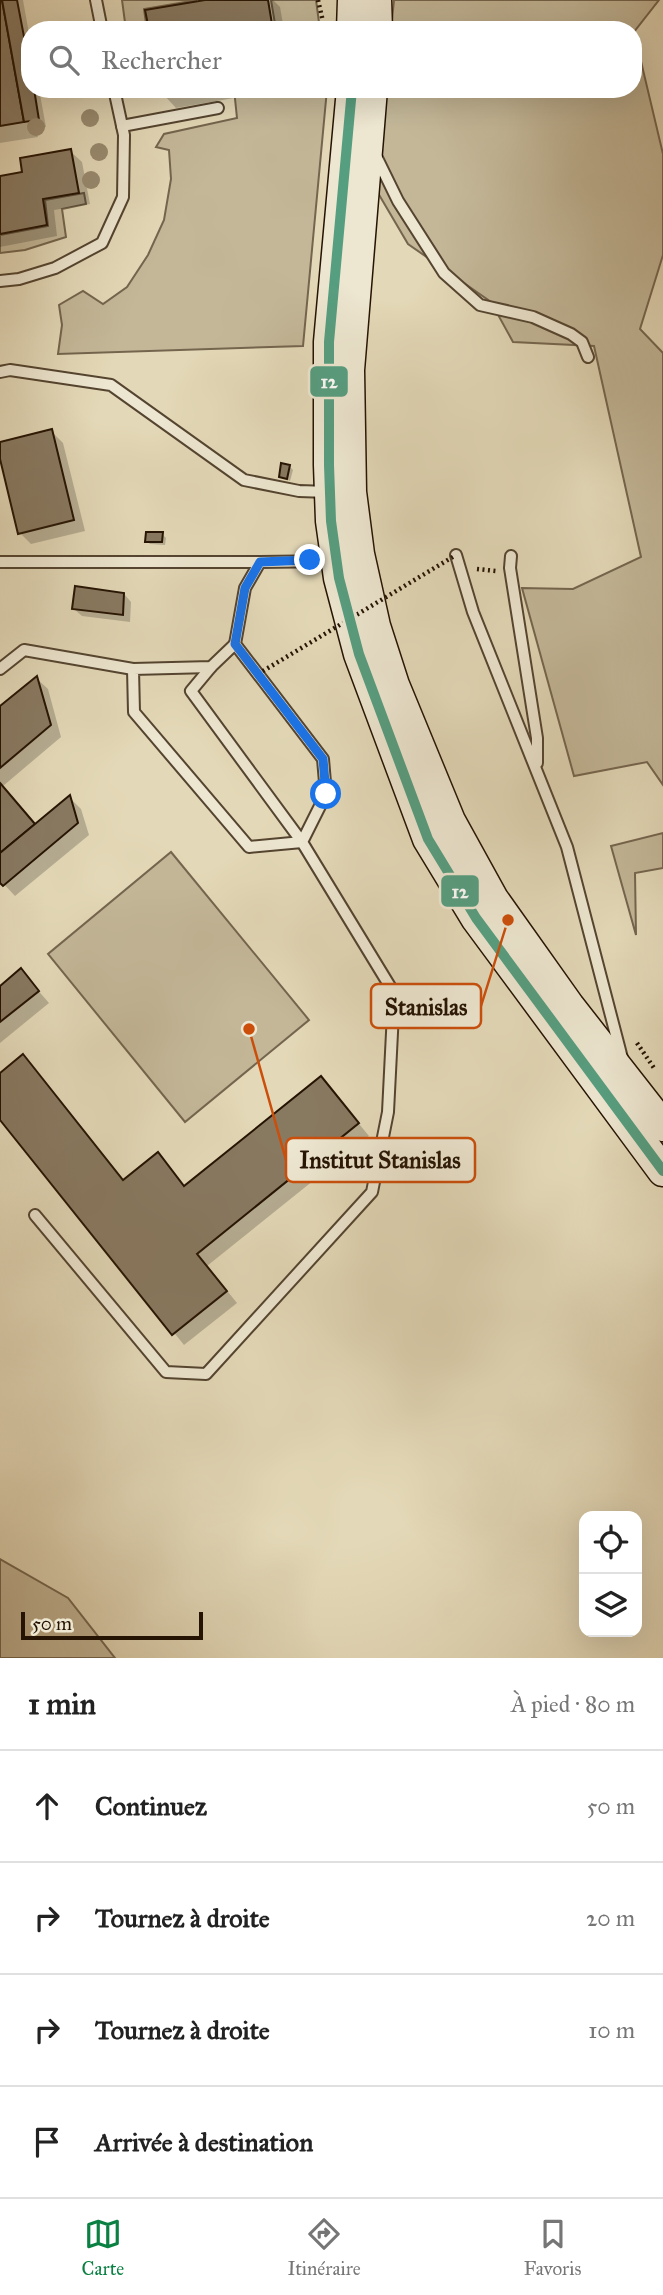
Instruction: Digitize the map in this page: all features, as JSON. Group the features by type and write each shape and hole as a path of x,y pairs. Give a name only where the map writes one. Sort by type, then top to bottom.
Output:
{"main road":[{"path":"352,21 353,0"},
{"path":"376,0 377,21"},
{"path":"351,98 329,342 330,492 336,561 359,654 428,839 475,918 663,1171"},
{"path":"371,98 349,370 351,492 359,554 375,626 394,685 450,821 493,899 569,1006 663,1126"}],"lane":[{"path":"96,0 100,21"},
{"path":"0,281 19,279 55,268 102,243 123,197 122,126 116,98"},
{"path":"122,126 218,108"},
{"path":"369,141 398,201 444,273 480,306 533,317 571,334 582,342 588,357"},
{"path":"0,372 10,370 111,385 244,481 299,491 330,492"},
{"path":"460,557 473,612 567,847 627,1077"},
{"path":"0,562 336,561 347,569 354,580 380,680 418,780"},
{"path":"34,1215 166,1373 206,1374 372,1192 388,1112 394,993 302,842 191,691 235,644 245,588 260,562"},
{"path":"511,562 537,738 537,770"},
{"path":"235,644 323,759 326,794 302,842"},
{"path":"0,669 24,650 133,669 211,667"},
{"path":"133,669 134,712 249,847 302,842"},
{"path":"435,816 440,828 469,855"}],"path":[{"path":"318,0 323,21"},
{"path":"258,674 460,557"},
{"path":"472,565 480,570 511,562"}],"shaded area":[{"path":"122,0 197,0 144,9 146,21 125,21"},
{"path":"271,0 316,0 319,21 274,21"},
{"path":"394,0 659,0 642,22 392,21"},
{"path":"642,66 663,154 663,255 640,329 663,353 663,785 647,762 574,776 522,588 573,589 641,557 594,346 513,342 491,302 408,244 378,193 385,98 642,98"},
{"path":"235,98 326,98 303,346 58,354 62,325 59,305 83,291 103,304 127,287 148,255 164,220 171,179 169,150 156,147 164,134 237,118"},
{"path":"84,193 86,204 62,209 66,237 25,250 0,253 0,235 48,226 45,200"},
{"path":"663,833 663,868 635,873 636,935 611,846"},
{"path":"171,852 309,1020 185,1122 48,954"},
{"path":"0,1559 68,1598 115,1658 0,1658"}],"building":[{"path":"0,0 24,122 0,126"},
{"path":"2,0 17,0 21,21 21,98 35,98 39,120 24,122"},
{"path":"205,0 268,0 272,21 147,21 145,10"},
{"path":"71,149 79,193 43,199 47,225 0,234 0,176 22,172 20,158"},
{"path":"52,429 74,520 18,534 0,459 0,442"},
{"path":"281,463 290,465 287,479 279,477"},
{"path":"146,532 163,532 162,542 145,542"},
{"path":"75,586 124,593 123,615 72,609"},
{"path":"37,676 51,725 0,768 0,706"},
{"path":"0,783 35,824 0,853"},
{"path":"70,795 78,823 3,886 0,883 0,853"},
{"path":"21,968 39,991 0,1022 0,986"},
{"path":"23,1054 123,1180 158,1152 184,1186 321,1076 359,1123 197,1254 227,1291 172,1335 0,1120 0,1073"}],"transit line":[{"name":"12","path":"351,98 329,342 329,465 331,521 339,578 359,654 428,839 476,918 663,1171"}],"place":[{"name":"Stanislas","path":"508,920"},
{"name":"Institut Stanislas","path":"249,1029"}],"route":[{"path":"310,560 260,562 245,588 235,644 323,759 326,794"}]}
